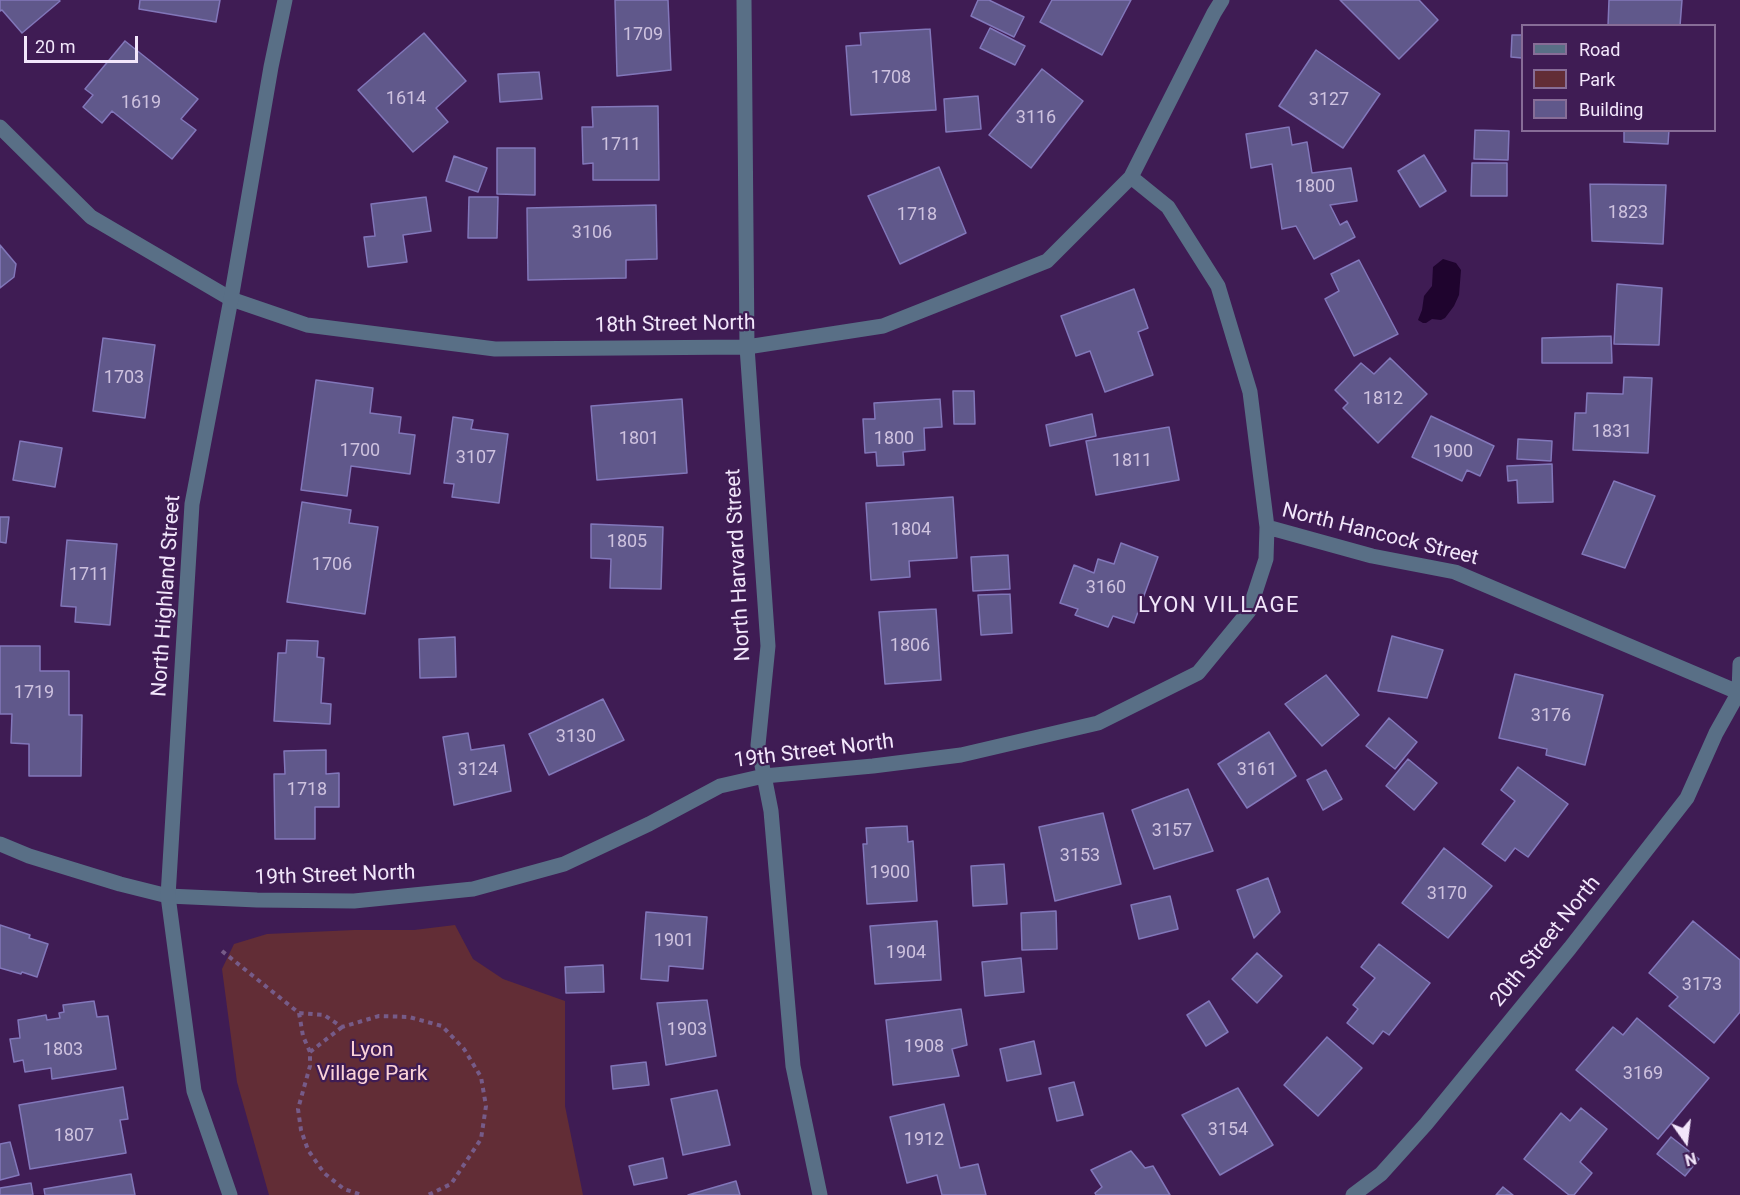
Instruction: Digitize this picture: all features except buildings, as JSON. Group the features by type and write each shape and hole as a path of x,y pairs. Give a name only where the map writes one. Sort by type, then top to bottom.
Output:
{"street":[{"name":"North Highland Street","path":"230,1195 194,1091 168,896 192,504 285,0"},
{"name":"North Harvard Street","path":"744,0 747,347 768,646 758,746 771,811 793,1066 820,1195"},
{"name":"18th Street North","path":"0,127 91,217 231,299 307,325 495,349 747,347 883,326 1047,261 1131,177 1222,0"},
{"name":"North Hancock Street","path":"1131,177 1167,207 1218,286 1250,392 1267,527 1372,556 1455,572 1739,692"},
{"name":"19th Street North","path":"0,844 28,856 168,896 354,901 473,889 564,864 649,824 720,786 764,776 873,766 961,754 1098,723 1198,673 1249,610 1266,559 1267,527"},
{"path":"1739,692 1740,664"},
{"name":"20th Street North","path":"1353,1195 1381,1173 1426,1124 1570,948 1687,798 1716,733 1739,692"}],"path":[{"path":"222,951 299,1012 324,1015 342,1028"},
{"path":"299,1012 303,1036 310,1052 309,1066 297,1109 301,1130 308,1150 324,1173 344,1189 361,1195"},
{"path":"310,1052 342,1028 380,1016 409,1017 442,1026 464,1049 481,1077 486,1106 481,1139 451,1184 428,1195"}],"green space":[{"name":"Lyon Village Park","path":"455,925 473,959 503,979 565,1001 565,1106 583,1195 269,1195 237,1082 222,969 234,944 267,934 414,930"}],"shaded area":[{"path":"1443,259 1456,263 1461,270 1459,295 1445,318 1432,319 1423,323 1418,320 1424,296 1432,286 1433,267"}],"district":[{"name":"LYON VILLAGE","path":"1219,606"}]}
